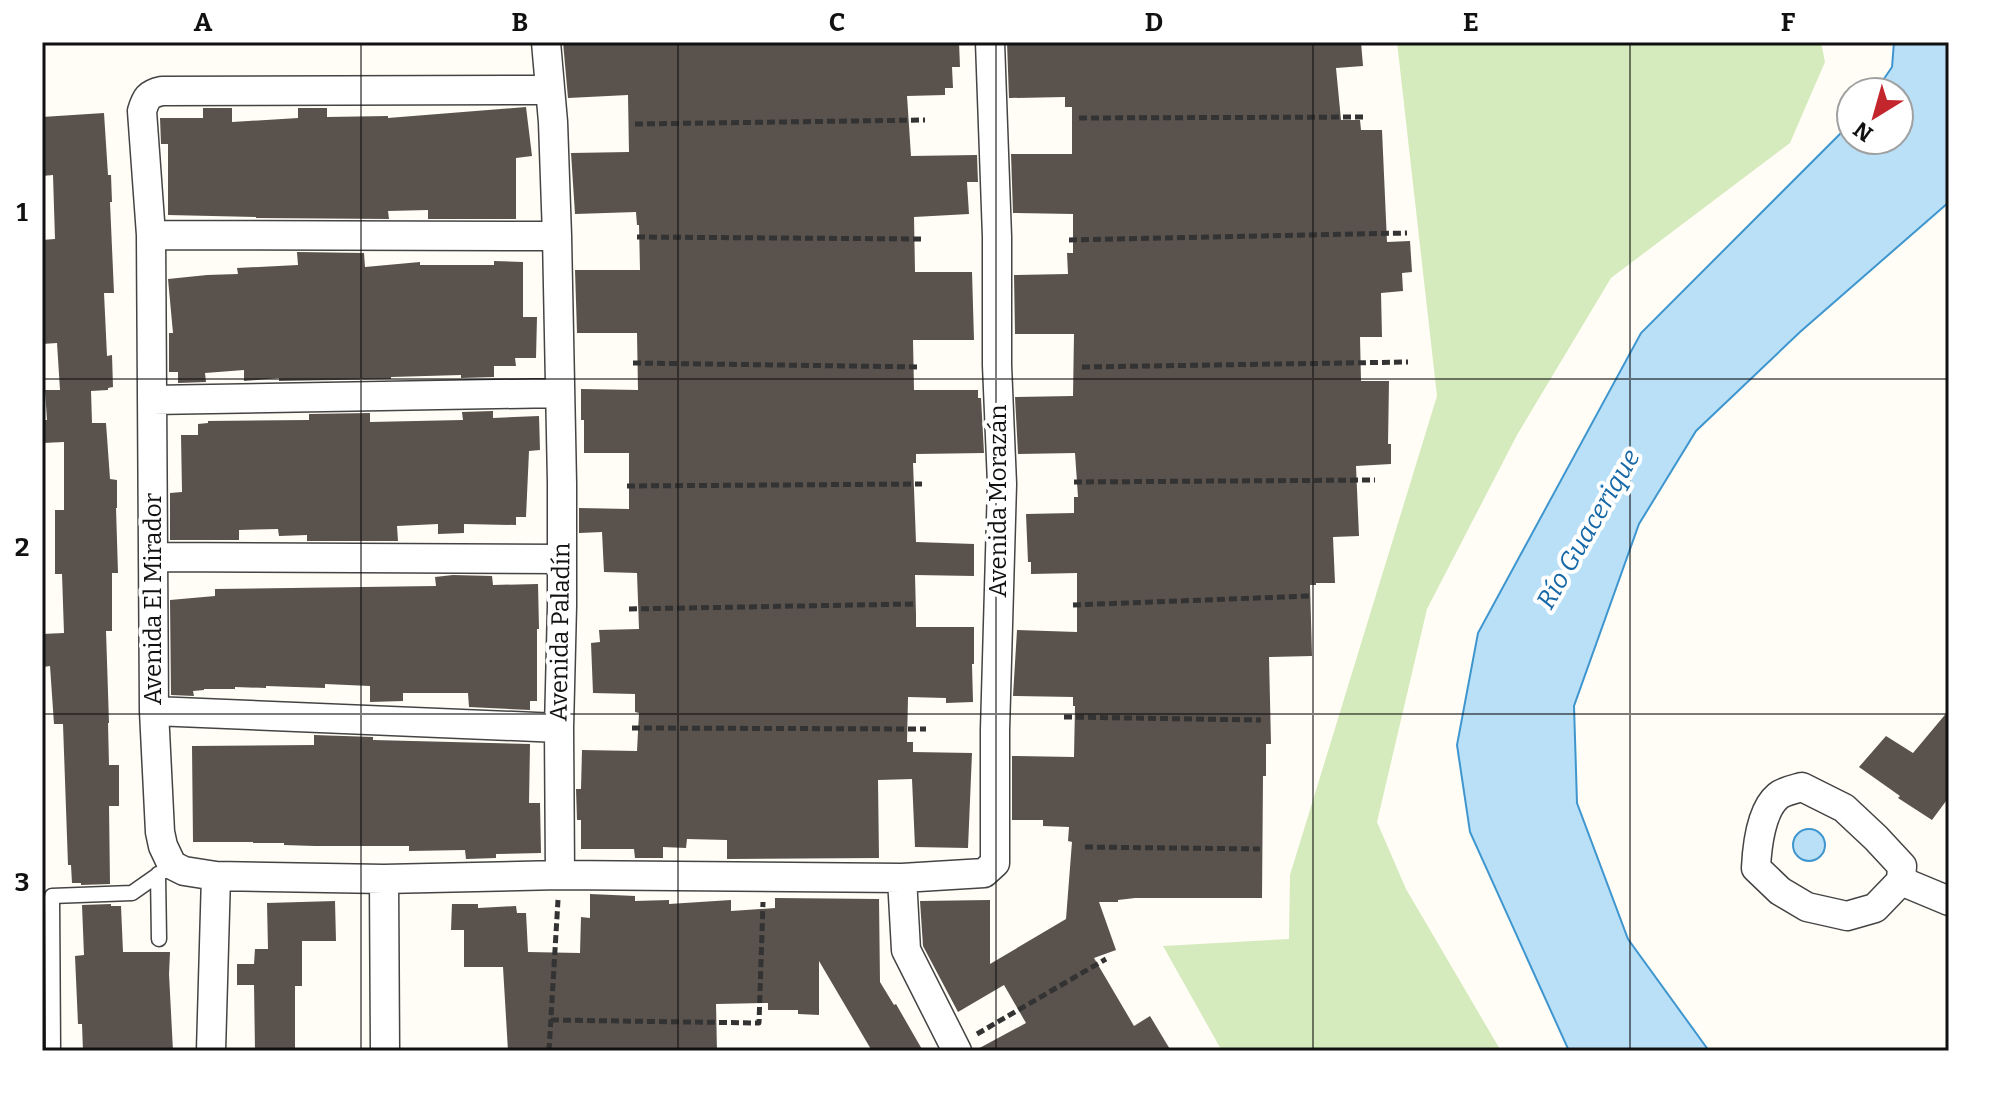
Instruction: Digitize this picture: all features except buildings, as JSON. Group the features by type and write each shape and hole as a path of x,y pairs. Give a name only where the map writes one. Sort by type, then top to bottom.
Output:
{"street":[{"name":"Avenida Paladín","path":"546,42 553,122 560,393 560,875"},
{"name":"Avenida Morazán","path":"560,875 902,878 984,873 995,863 995,730 1002,484 990,42"},
{"name":"Avenida El Mirador","path":"165,870 154,711 151,235 142,111 146,98 162,91 549,90"},
{"path":"151,235 557,236"},
{"path":"152,400 560,393"},
{"path":"153,557 562,559"},
{"path":"154,711 559,728"},
{"path":"1802,787 1844,808 1876,838 1902,866 1901,881 1875,908 1847,916 1807,907 1780,891 1756,868 1757,844 1765,818 1777,797 1802,787"},
{"path":"165,870 216,876 384,879 560,875"},
{"path":"211,1051 216,876"},
{"path":"902,878 906,950 956,1049"},
{"path":"384,879 385,1051"},
{"path":"1901,881 1949,901"}],"lane":[{"path":"159,939 165,870"},
{"path":"53,1051 52,896 132,893 165,870"}],"path":[{"path":"1079,118 1367,117"},
{"path":"635,124 925,120"},
{"path":"1069,240 1407,233"},
{"path":"637,237 922,239"},
{"path":"1082,367 1408,362"},
{"path":"633,363 920,367"},
{"path":"1074,482 1375,480"},
{"path":"627,486 922,484"},
{"path":"1073,605 1310,596"},
{"path":"629,609 913,604"},
{"path":"1064,717 1261,720"},
{"path":"632,728 926,729"},
{"path":"1085,847 1260,849"},
{"path":"549,1051 560,875"},
{"path":"551,1020 759,1023 764,877"},
{"path":"956,1049 1106,959"}],"green space":[{"path":"1397,42 1821,42 1825,62 1790,143 1611,278 1517,435 1427,609 1377,822 1406,889 1501,1051 1222,1051 1163,946 1289,939 1290,875 1437,396"}],"water":[{"name":"Río Guacerique","path":"1894,42 1949,42 1949,202 1800,332 1696,431 1639,524 1574,706 1577,803 1628,939 1709,1051 1569,1051 1470,832 1457,745 1478,633 1641,333 1835,139 1835,156 1915,156 1915,76 1886,76 1892,67"},
{"path":"1809,829 1821,833 1825,845 1821,857 1809,861 1797,857 1793,845 1797,833"}]}
